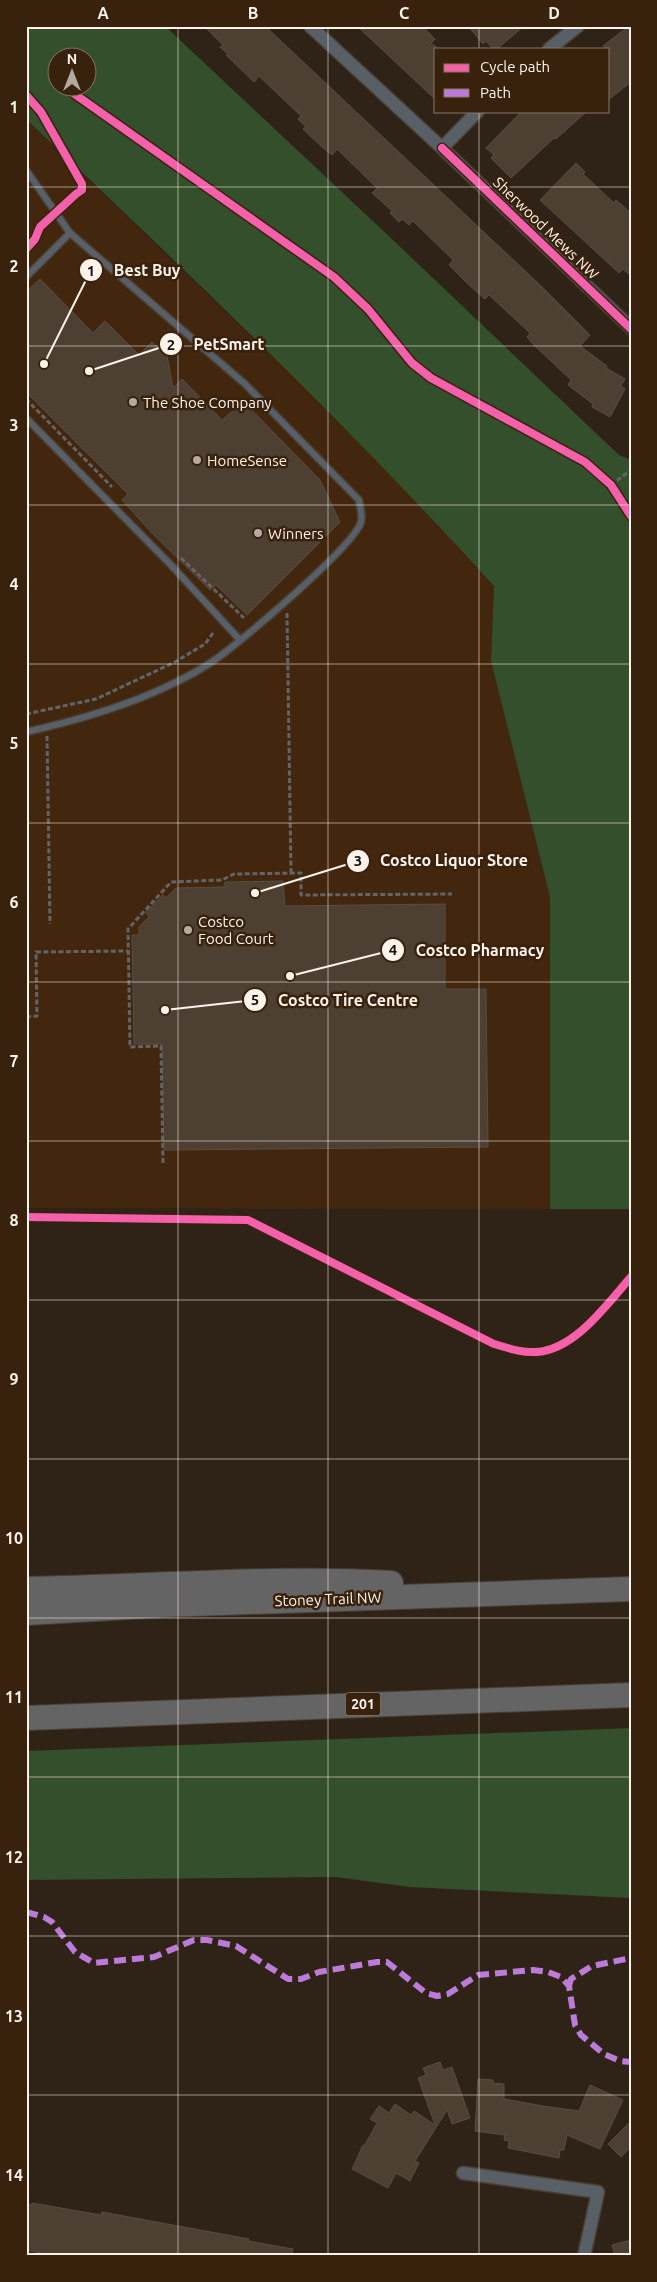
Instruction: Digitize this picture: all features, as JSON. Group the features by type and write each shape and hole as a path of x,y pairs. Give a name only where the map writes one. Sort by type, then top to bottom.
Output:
{"highway":[{"path":"26,1589 329,1580 525,1592"},
{"name":"Stoney Trail NW","path":"26,1613 631,1589"},
{"name":"201","path":"26,1718 631,1695"},
{"path":"26,1732 60,1730 96,1715"}],"street":[{"name":"Sherwood Mews NW","path":"310,26 442,148 631,328"},
{"path":"550,48 578,26"},
{"path":"442,148 477,112"},
{"path":"463,2173 598,2192 584,2256"}],"lane":[{"path":"26,170 70,233 245,384 359,500 362,521 356,533 321,569 216,660 170,685 125,704 26,732"},
{"path":"26,277 70,233"},
{"path":"26,418 170,564 240,640"}],"path":[{"path":"26,399 116,492"},
{"path":"616,492 608,482 631,470"},
{"path":"175,552 244,618"},
{"path":"287,613 290,873"},
{"path":"26,714 96,699 175,662 205,644 213,632"},
{"path":"47,736 50,924"},
{"path":"163,1163 161,1046 130,1047 128,928 171,882 222,880 234,874 301,873 301,895 452,894"},
{"path":"26,1017 37,1016 36,952 128,952"}],"shaded area":[{"path":"26,119 287,371 423,508 494,586 491,661 550,897 550,1209 26,1208"}],"green space":[{"path":"26,26 165,26 619,455 631,460 631,1209 550,1209 550,897 491,661 494,586 381,466 205,291 26,119"},
{"path":"631,1728 631,1898 410,1887 336,1877 26,1880 26,1751"}],"building":[{"path":"204,26 265,26 540,285 590,335 580,346 607,366 606,368 625,379 621,386 625,389 610,417 592,407 593,404 568,385 571,380 533,344 527,337 530,333 489,295 485,299 468,284 449,265 453,260 413,221 409,225 402,219 399,222 390,213 392,211 372,193 377,188 337,149 332,155 322,147 303,129 306,127 298,119 301,116 259,76 254,82 226,55 228,54 220,47 223,45"},
{"path":"357,26 422,26 435,39 431,43 436,47 434,48 434,98"},
{"path":"468,26 524,26 498,48 492,48 486,41 483,44"},
{"path":"631,26 631,82 610,98 610,48 603,46"},
{"path":"521,112 586,112 556,139 554,138 511,178 491,158 494,155 486,148"},
{"path":"576,163 585,172 583,174 614,203 616,200 631,213 631,276 623,269 619,273 540,200"},
{"path":"40,279 93,333 105,321 139,355 152,342 167,356 173,388 182,379 222,420 244,402 320,480 340,522 247,615 216,585 210,590 152,533 122,500 128,494 26,392 26,292"},
{"path":"283,881 285,906 445,904 445,989 486,989 488,1147 164,1150 162,1044 134,1044 132,935 139,935 139,927 149,917 146,912 163,895 166,898 176,888 225,887 225,882"},
{"path":"440,2062 443,2070 452,2067 470,2118 452,2124 447,2110 415,2161 419,2163 410,2181 396,2173 388,2188 352,2169 363,2145 365,2145 377,2123 370,2119 379,2106 389,2113 395,2104 411,2115 414,2111 435,2125 418,2078 426,2075 423,2068"},
{"path":"478,2079 493,2080 493,2083 504,2084 504,2099 543,2106 579,2111 590,2085 623,2100 600,2149 567,2135 564,2150 560,2150 559,2158 508,2148 509,2141 504,2140 505,2135 475,2131"},
{"path":"631,2121 631,2147 621,2157 608,2144"},
{"path":"32,2203 101,2215 102,2212 249,2239 248,2241 293,2249 292,2256 55,2256 45,2254 26,2250 26,2204 32,2205"},
{"path":"631,2240 631,2256 615,2256 612,2245"}],"marked path":[{"path":"26,1912 44,1917 52,1922 75,1952 94,1963 154,1957 194,1940 207,1940 236,1946 288,1979 301,1979 319,1972 387,1962 426,1993 437,1996 448,1994 478,1975 533,1970 548,1972 561,1977 569,1986 575,2025 581,2035 604,2054 620,2061 631,2062"},
{"path":"569,1986 571,1979 592,1966 631,1958"}],"cycle path":[{"path":"26,95 41,112 82,184 82,190 40,227 35,239 26,249"},
{"path":"80,98 334,277 368,309 412,363 431,378 585,462 611,485 631,516"},
{"path":"442,148 631,329"},
{"path":"26,1217 248,1220 494,1344 525,1352 550,1349 577,1335 601,1312 631,1277"}],"place":[{"name":"Best Buy","path":"44,364"},
{"name":"PetSmart","path":"89,371"},
{"name":"The Shoe Company","path":"133,402"},
{"name":"HomeSense","path":"197,460"},
{"name":"Winners","path":"258,533"},
{"name":"Costco Liquor Store","path":"255,893"},
{"name":"Costco Food Court","path":"188,930"},
{"name":"Costco Pharmacy","path":"290,976"},
{"name":"Costco Tire Centre","path":"165,1010"}]}
